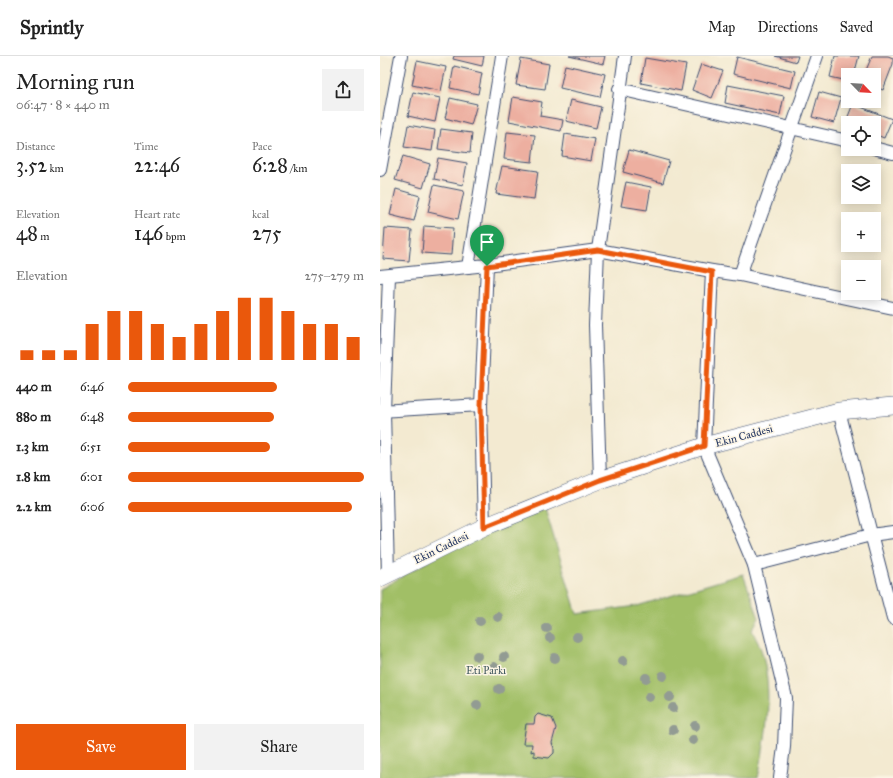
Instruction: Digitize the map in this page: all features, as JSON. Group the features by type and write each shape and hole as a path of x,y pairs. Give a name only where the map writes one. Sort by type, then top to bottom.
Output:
{"street":[{"path":"380,170 401,56"},
{"path":"468,267 502,56"},
{"path":"600,480 595,326 598,250 619,89 625,56"},
{"path":"740,275 816,56"},
{"path":"619,89 841,140"},
{"path":"881,150 893,153"},
{"path":"384,576 382,411 385,276 487,266 598,250 712,272 740,275 893,308"},
{"path":"484,527 481,405 487,266"},
{"path":"712,272 704,446 754,565 786,698 784,747 780,778"},
{"path":"382,411 481,405"},
{"name":"Ekin Caddesi","path":"384,576 484,527 600,480 704,446 839,411 893,406"},
{"path":"839,411 870,535 893,618"},
{"path":"754,565 870,535 893,532"}],"green space":[{"name":"Eti Parkı","path":"545,508 577,614 637,606 743,574 759,618 752,630 762,653 768,687 766,732 758,778 380,778 380,589 448,550"}],"building":[{"path":"454,56 484,56 482,66 453,59"},
{"path":"569,56 605,56 603,64"},
{"path":"775,56 798,56 796,62"},
{"path":"835,56 859,56 856,68 841,68 841,79 830,77"},
{"path":"872,56 888,56 893,58 893,64 883,90 881,89 881,68 867,68"},
{"path":"737,57 795,71 791,88 733,74"},
{"path":"645,58 686,65 681,91 641,83"},
{"path":"521,59 549,64 545,89 516,85"},
{"path":"417,61 446,67 441,91 412,85"},
{"path":"701,64 723,71 712,98 692,90"},
{"path":"565,65 605,74 600,97 560,88"},
{"path":"454,66 482,73 478,94 450,88"},
{"path":"728,85 784,96 780,115 725,103"},
{"path":"413,92 440,98 435,122 408,116"},
{"path":"819,92 841,98 834,123 812,117"},
{"path":"513,97 542,102 540,116 563,120 561,131 509,121"},
{"path":"450,98 477,104 471,125 445,118"},
{"path":"571,100 601,107 596,128 566,121"},
{"path":"851,108 863,108 892,119 884,138 881,137 881,116 848,116"},
{"path":"408,125 435,130 432,151 404,147"},
{"path":"441,129 472,133 470,153 438,149"},
{"path":"507,132 535,135 532,162 504,159"},
{"path":"565,134 595,139 591,161 562,156"},
{"path":"629,150 669,161 663,183 623,172"},
{"path":"403,156 430,164 423,188 395,180"},
{"path":"438,158 467,163 463,185 434,179"},
{"path":"502,166 538,171 534,199 496,194"},
{"path":"626,182 651,187 647,210 621,206"},
{"path":"434,185 464,191 458,219 428,212"},
{"path":"396,189 420,196 414,221 390,215"},
{"path":"424,226 453,228 451,255 422,253"},
{"path":"385,228 412,230 409,261 383,259"},
{"path":"538,714 552,718 556,728 552,743 554,753 549,758 534,756 534,751 531,752 532,744 523,744 526,724 534,724 535,717"}],"route":[{"path":"598,250 712,272 704,446 600,480 484,527 481,405 487,266 598,250"}]}
